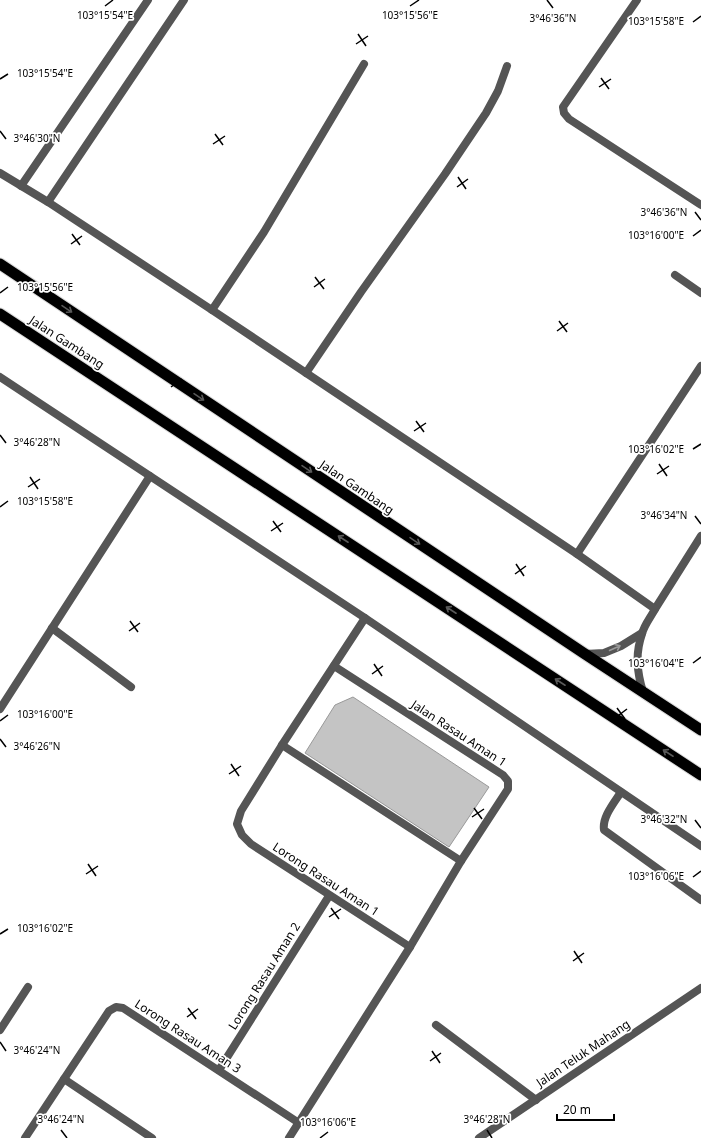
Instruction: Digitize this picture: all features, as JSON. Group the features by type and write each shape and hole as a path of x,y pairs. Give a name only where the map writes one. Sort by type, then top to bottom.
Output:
{"highway":[{"name":"Jalan Gambang","path":"0,264 701,730"},
{"name":"Jalan Gambang","path":"0,314 701,775"}],"street":[{"path":"21,186 148,0"},
{"path":"48,202 184,0"},
{"path":"637,0 563,107 564,113 576,124 700,204"},
{"path":"212,310 264,232 364,64"},
{"path":"306,374 361,292 445,174 486,113 498,91 507,66"},
{"path":"0,173 48,202 212,310 577,554 655,609"},
{"path":"675,275 701,293"},
{"path":"577,554 701,366"},
{"path":"0,377 365,618 701,846"},
{"path":"0,709 150,476"},
{"path":"643,692 638,675 637,655 642,633 655,609 701,536"},
{"path":"365,618 282,745 461,861"},
{"path":"52,628 131,687"},
{"path":"585,654 604,653 621,646 642,633"},
{"name":"Jalan Rasau Aman 1","path":"289,1138 410,947 461,861 508,789 508,781 502,775 334,666"},
{"name":"Lorong Rasau Aman 1","path":"282,745 241,811 237,824 242,835 251,844 329,896 410,947"},
{"path":"621,792 606,817 604,830 701,900"},
{"name":"Lorong Rasau Aman 2","path":"219,1070 329,896"},
{"path":"0,1030 28,987"},
{"name":"Jalan Teluk Mahang","path":"479,1138 701,988"},
{"name":"Lorong Rasau Aman 3","path":"25,1138 109,1011 116,1007 123,1008 299,1123"},
{"path":"436,1025 536,1100"},
{"path":"64,1079 152,1138"}],"building":[{"path":"353,697 489,787 449,847 305,753 335,705"}]}
